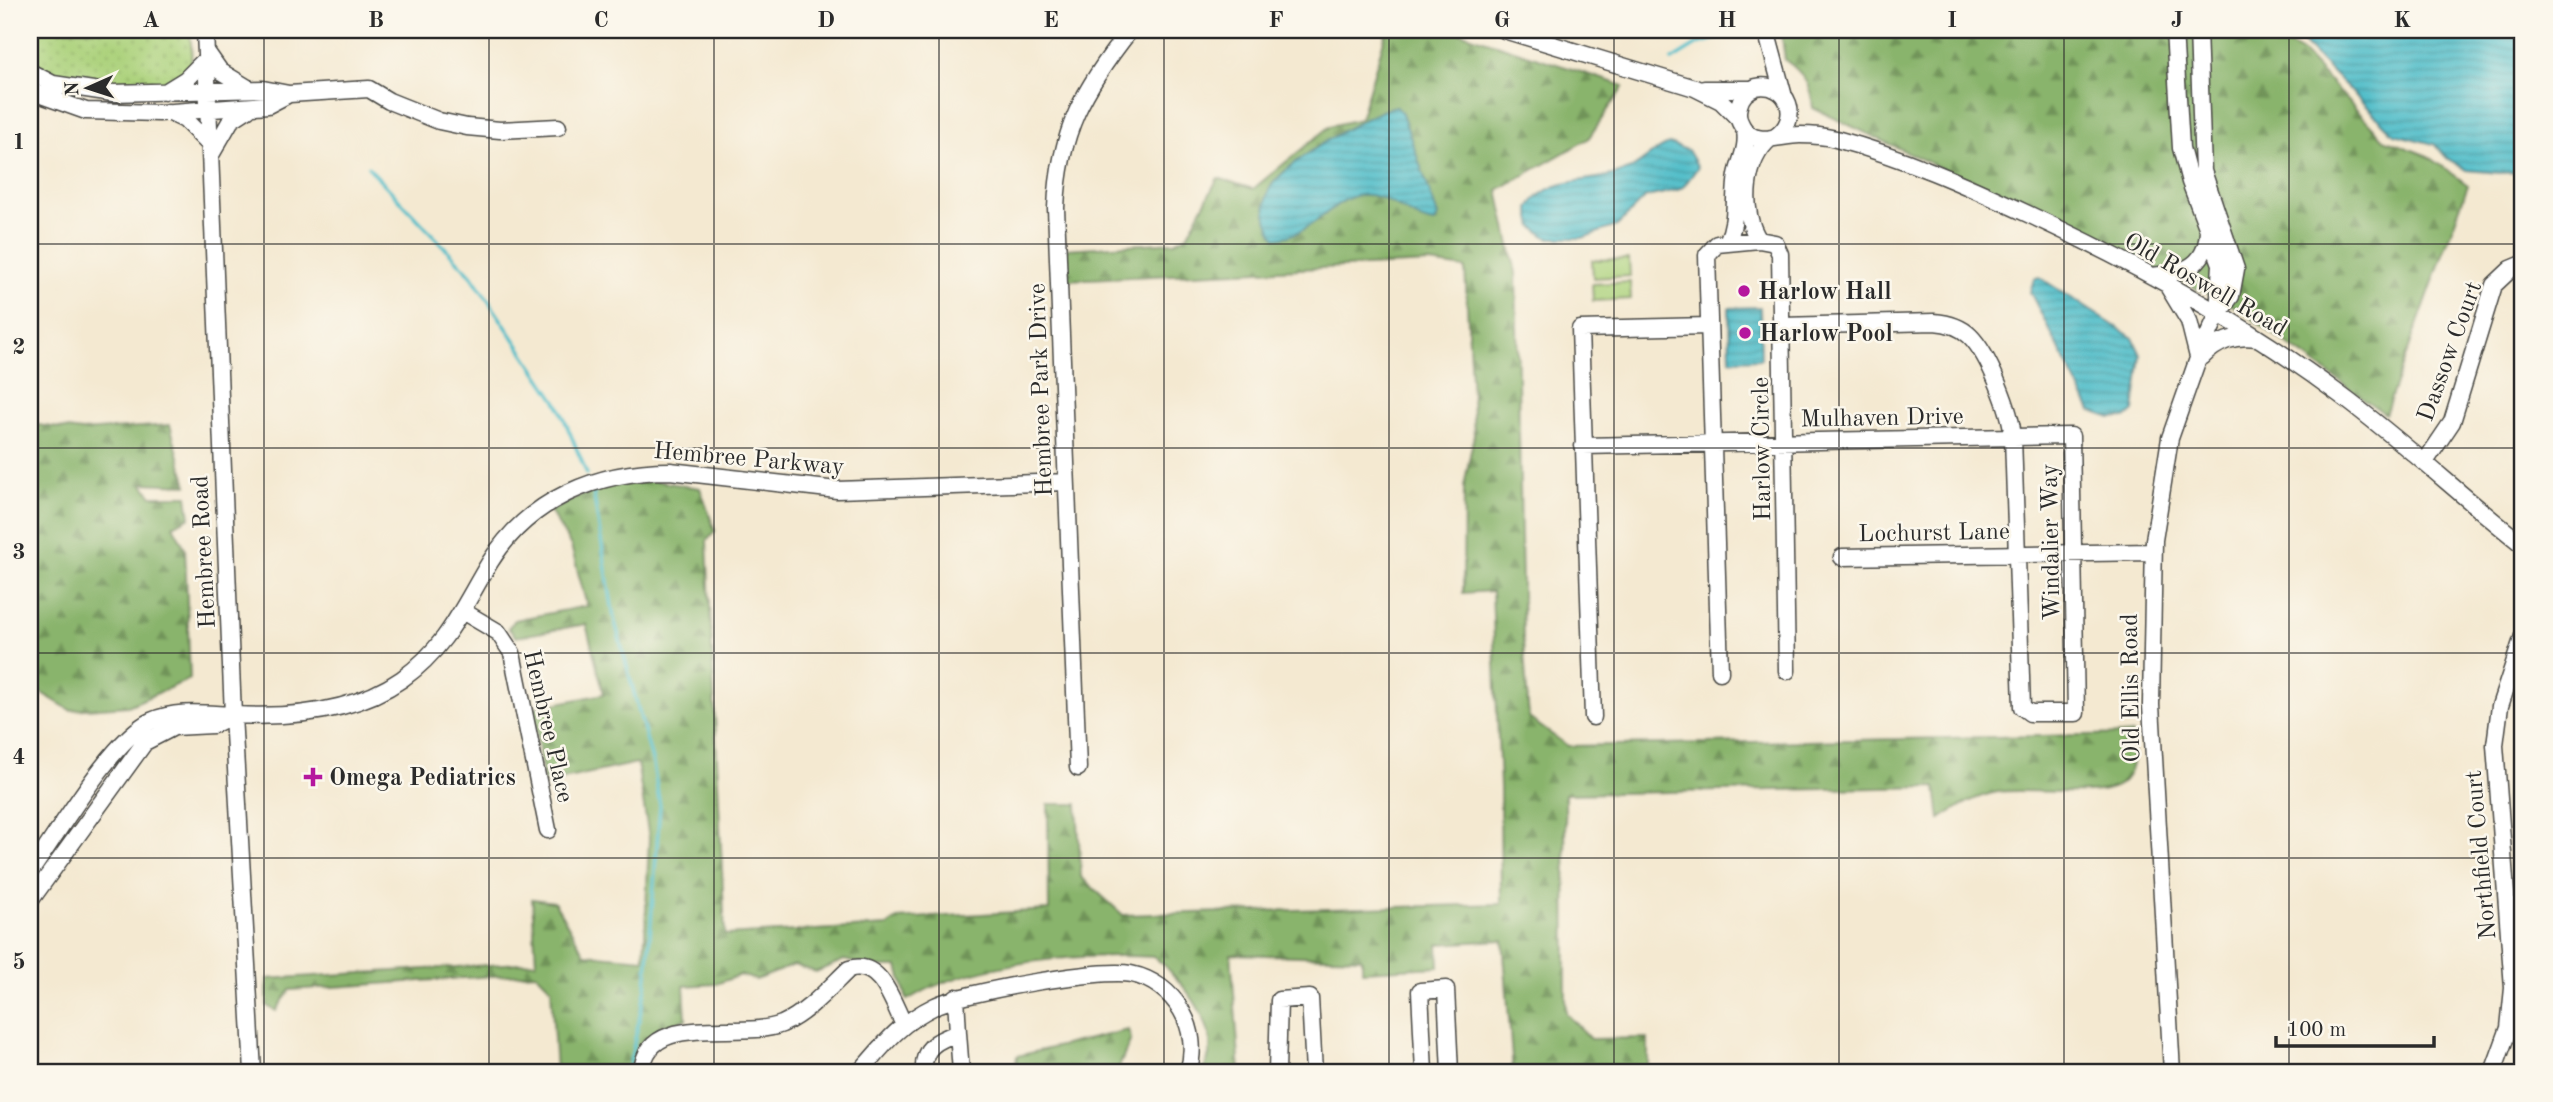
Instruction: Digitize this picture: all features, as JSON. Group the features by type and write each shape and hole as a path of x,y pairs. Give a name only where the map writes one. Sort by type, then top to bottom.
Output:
{"street":[{"name":"Hembree Road","path":"205,30 233,715 253,1072"},
{"name":"Hembree Park Drive","path":"1077,768 1057,176 1075,113 1091,82 1130,30"},
{"name":"Old Roswell Road","path":"1504,30 1695,88 1721,101 1757,138 1824,136 1912,164 1987,195 2158,280 2218,313 2338,393 2426,462 2523,544"},
{"path":"1766,30 1769,51 1787,101 1788,125 1773,138"},
{"path":"2174,30 2181,148 2190,182 2222,271 2218,313"},
{"name":"Old Ellis Road","path":"2172,1072 2151,705 2153,552 2165,458 2197,361 2218,313 2231,296 2236,269 2203,171 2198,30"},
{"path":"1742,125 1739,104 1764,75 1769,51"},
{"path":"165,92 186,79 206,55 220,71 250,89"},
{"path":"30,72 53,84 113,93 250,89 289,94 369,89 389,101 439,121 467,127 500,130 558,127"},
{"name":"Old Roswell Road","path":"1695,88 1770,86 1824,136"},
{"path":"30,91 86,111 168,112 268,106 289,94"},
{"path":"168,112 185,120 209,151 231,120 252,107"},
{"name":"Harlow Circle","path":"1720,672 1707,255 1713,246 1727,242 1733,228 1737,179 1745,148 1742,125"},
{"name":"Harlow Circle","path":"1773,138 1754,159 1749,179 1750,221 1759,240 1775,243 1780,254 1787,671"},
{"path":"2197,361 2189,321 2158,280 2198,264 2206,248 2208,226"},
{"path":"1727,242 1759,240"},
{"name":"Dassow Court","path":"2426,462 2452,422 2494,285 2511,269 2523,264"},
{"name":"Windalier Way","path":"1782,326 1934,322 1961,329 1975,343 2006,400 2013,438 2071,436 2076,713 2030,713 2022,707 2016,553"},
{"path":"1593,717 1580,328 1709,326"},
{"path":"2197,361 2217,343 2233,338 2257,338"},
{"path":"2013,438 2016,553"},
{"name":"Mulhaven Drive","path":"1583,446 2013,438"},
{"name":"Hembree Parkway","path":"62,841 120,746 150,721 168,716 213,712 233,715 320,711 373,695 424,662 464,612 492,559 525,521 567,492 615,475 670,471 837,490 1066,482"},
{"name":"Lochurst Lane","path":"1842,557 2153,552"},
{"name":"Hembree Place","path":"464,612 498,632 512,653 548,830"},
{"name":"Northfield Court","path":"2493,1072 2511,1017 2517,960 2494,745 2500,706 2523,636"},
{"path":"30,872 62,841"},
{"path":"30,901 62,841"},
{"path":"642,1072 650,1049 668,1034 744,1031 779,1025 793,1018 849,969 857,966 868,967 877,974 902,1023"},
{"path":"860,1072 902,1023 956,997 1114,973 1143,977 1169,993 1181,1009 1189,1028 1192,1048 1188,1072"},
{"path":"1424,1072 1420,991 1446,989 1450,1072"},
{"path":"956,997 961,1072"},
{"path":"1277,1072 1279,1000 1310,998 1314,1072"},
{"path":"924,1072 926,1052 933,1043 958,1033"}],"green space":[{"path":"30,30 190,30 192,54 189,68 178,80 161,86 114,87 65,78 30,67"},
{"path":"1387,30 1453,30 1624,86 1588,139 1498,190 1516,273 1523,640 1529,718 1568,746 2132,734 2131,767 2129,774 2120,784 2096,791 1998,792 1975,799 1940,819 1936,787 1565,794 1566,1013 1591,1039 1648,1038 1648,1072 1513,1072 1503,940 1438,944 1439,967 1362,971 1362,958 1231,954 1240,1072 1203,1072 1210,1051 1206,1024 1184,987 1155,957 1094,957 1027,962 963,976 907,1000 898,967 876,967 844,960 816,972 794,965 756,980 740,975 716,984 684,986 686,1019 656,1031 644,1042 635,1072 556,1072 551,988 536,973 290,990 276,1011 267,1006 267,979 536,962 532,899 554,902 585,954 644,959 649,838 637,763 544,783 533,708 604,694 586,624 516,637 508,628 515,620 587,606 571,546 550,511 597,487 643,479 700,488 715,531 707,541 725,935 887,926 897,919 1049,910 1048,804 1077,804 1081,877 1123,915 1501,904 1500,787 1492,591 1463,593 1464,486 1474,435 1465,268 1430,263 1066,280 1066,249 1175,242 1187,236 1218,178 1253,189 1330,126 1360,119"},
{"path":"1781,30 2264,30 2302,52 2384,139 2428,156 2468,185 2385,414 2236,307 1813,108 1805,81 1785,60"},
{"path":"1629,259 1630,276 1593,278 1592,260"},
{"path":"1630,282 1631,299 1593,301 1592,284"},
{"path":"30,424 82,431 170,425 187,485 142,483 152,496 187,496 190,517 173,526 185,548 190,679 128,706 70,710 30,686"},
{"path":"1128,1030 1131,1039 1117,1072 1015,1072 1017,1056"}],"water":[{"path":"2283,30 2523,30 2523,172 2466,170 2447,158 2434,144 2394,134 2302,42"},
{"path":"1396,106 1402,113 1438,216 1435,223 1427,222 1380,198 1361,195 1341,202 1300,231 1276,238 1270,228 1266,210 1266,198 1275,181 1325,142"},
{"path":"1669,144 1688,150 1698,167 1678,190 1646,197 1617,226 1582,238 1548,238 1533,227 1529,208 1537,197 1548,189 1616,175"},
{"path":"2039,277 2133,338 2141,355 2134,411 2126,418 2111,418 2091,411 2030,292 2034,279"},
{"name":"Harlow Pool","path":"1760,307 1761,359 1730,360 1729,308"}],"waterway":[{"path":"1672,60 1698,44 1745,30"},
{"path":"368,167 471,275 558,404 587,474"},
{"path":"593,491 614,618 653,764 660,806 646,987 628,1072"}],"place":[{"name":"Harlow Hall","path":"1744,291"},
{"name":"Harlow Pool","path":"1745,333"},
{"name":"Omega Pediatrics","path":"313,777"}]}
